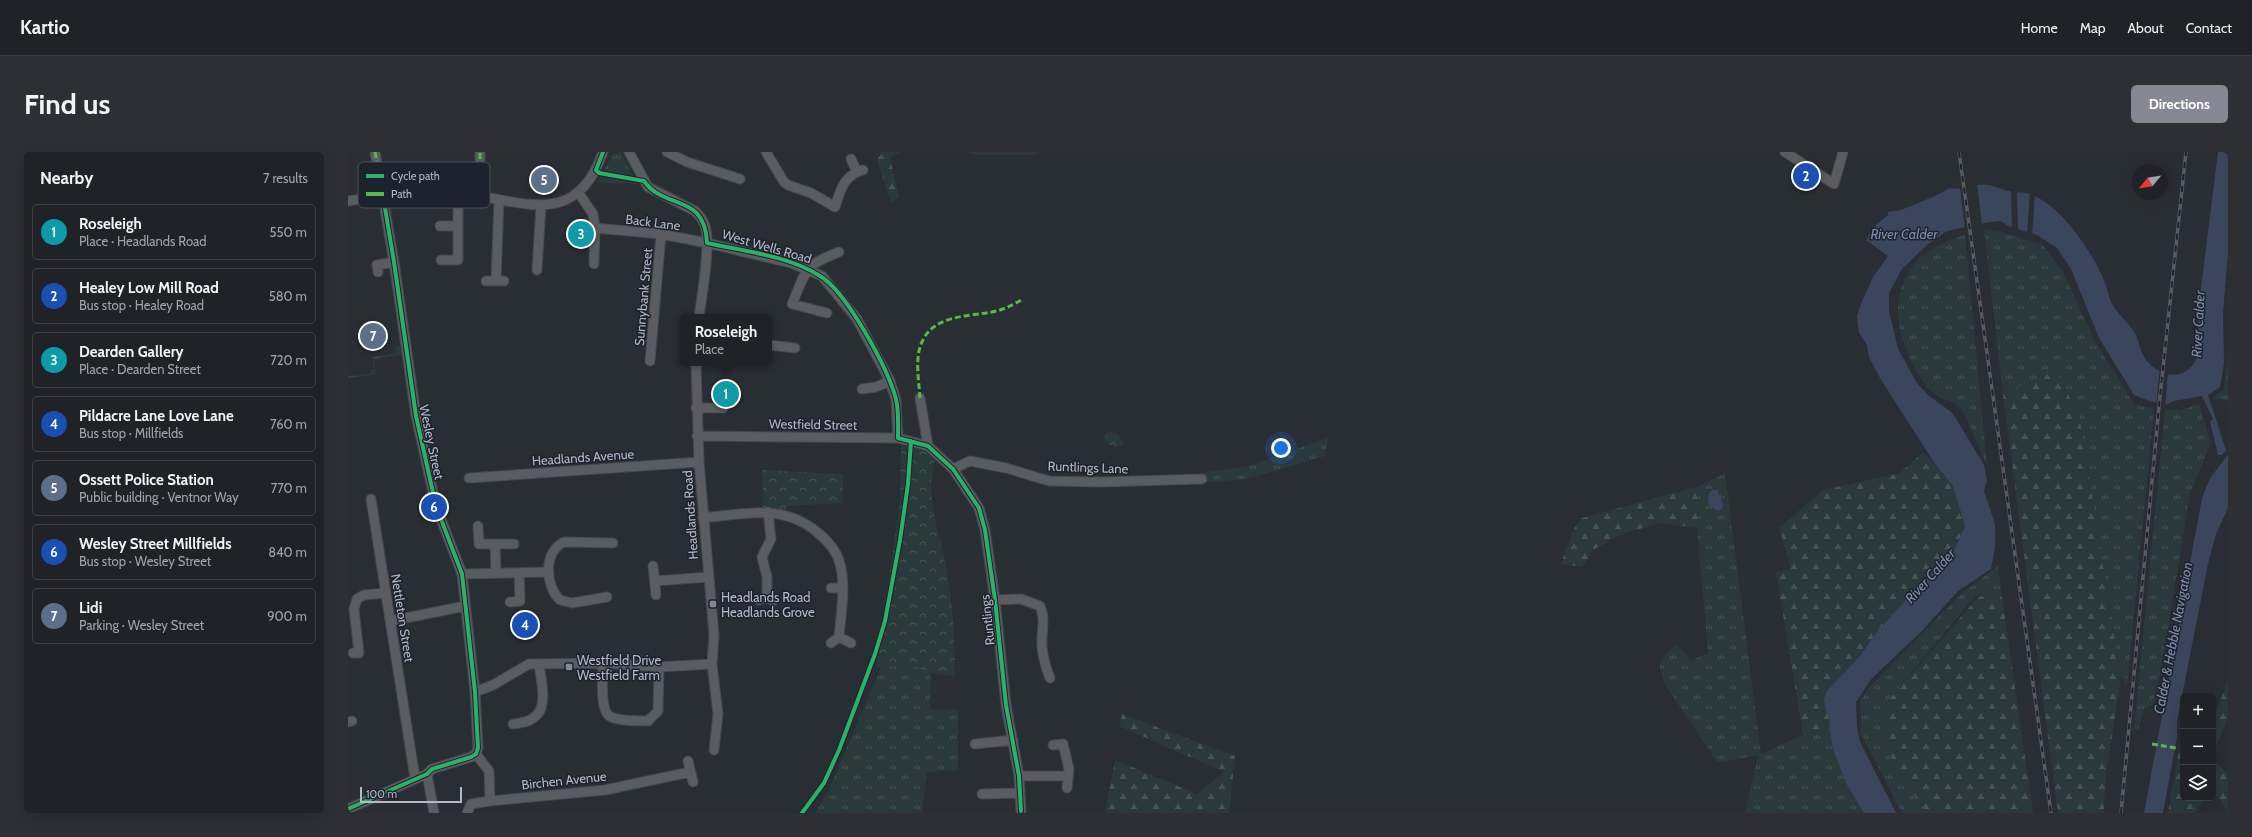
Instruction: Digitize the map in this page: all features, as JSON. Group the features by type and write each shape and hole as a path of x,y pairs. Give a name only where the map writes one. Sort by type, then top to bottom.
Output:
{"street":[{"name":"Wesley Street","path":"375,152 377,162"},
{"path":"490,198 541,206 560,202 578,192 596,170 603,152"},
{"name":"West Wells Road","path":"629,152 648,187 695,211 702,218 706,230 707,243 760,254 807,269 828,282 844,302 866,336 890,381 896,400 898,438"},
{"path":"667,152 687,162 740,179"},
{"path":"766,152 784,182 788,185 811,193 835,207 843,182 860,171 851,159"},
{"path":"1785,152 1834,184 1843,152"},
{"path":"578,192 594,214 596,228 594,264"},
{"path":"348,201 358,200"},
{"path":"486,281 500,281 499,200"},
{"path":"537,270 541,206"},
{"name":"Wesley Street","path":"385,208 416,416 436,506 462,574 475,692 478,748 476,754"},
{"path":"441,260 458,260 458,208"},
{"path":"440,226 458,226"},
{"name":"Back Lane","path":"596,228 661,234 707,243"},
{"name":"Sunnybank Street","path":"650,361 661,234"},
{"path":"699,314 707,243"},
{"path":"827,314 792,304 807,269 816,260 839,252"},
{"path":"378,272 377,265 394,262"},
{"path":"772,346 795,348"},
{"name":"Headlands Road","path":"696,366 696,408 699,462 714,635 712,664 718,714 714,750"},
{"path":"862,389 876,387 890,381"},
{"path":"920,398 928,446"},
{"path":"696,408 723,408"},
{"name":"Westfield Street","path":"698,436 898,438 928,446"},
{"name":"Runtlings","path":"928,446 953,469 979,508 985,530 995,600 1006,705 1019,776 1021,810"},
{"name":"Runtlings Lane","path":"953,469 970,461 1006,468 1049,481 1131,482 1202,479"},
{"name":"Headlands Avenue","path":"469,478 699,462"},
{"name":"Nettleton Street","path":"374,504 386,593 415,778"},
{"path":"766,599 767,577 762,557 771,538 768,512"},
{"path":"703,518 768,512 785,514 810,526 828,542 840,564 842,588 840,637 831,644"},
{"path":"478,526 479,544 514,544"},
{"path":"602,600 572,602 560,600 552,589 549,572 551,556 558,544 564,542 597,538 613,543"},
{"path":"495,544 496,573"},
{"path":"654,566 656,595"},
{"path":"462,574 549,572"},
{"path":"510,602 520,601 519,573"},
{"path":"655,581 708,577"},
{"path":"831,588 842,588"},
{"path":"354,653 359,653 354,609 357,600 364,595 386,593"},
{"path":"995,600 1021,599 1040,606 1045,622 1042,630 1043,656 1050,678"},
{"path":"391,621 465,606"},
{"path":"840,637 851,643"},
{"path":"475,692 493,685 529,664 603,663 659,667 712,664"},
{"path":"603,663 603,706 607,714 613,718 648,721 658,711 659,667"},
{"path":"512,724 541,719 543,701 539,664"},
{"path":"974,744 1013,740"},
{"path":"1053,745 1066,740 1069,769 1067,776 1067,788"},
{"path":"348,809 415,778 427,774 432,769 476,754 489,771 490,801"},
{"path":"688,761 693,782"},
{"name":"Birchen Avenue","path":"467,813 471,804 605,790 690,772"},
{"path":"427,774 434,813"},
{"path":"1019,776 1067,776"},
{"path":"982,794 1019,793"}],"green space":[{"path":"621,152 637,184 597,183 613,153"},
{"path":"883,152 902,152 890,158 899,197 891,203 877,159"},
{"path":"965,152 1040,152 1032,155 977,155"},
{"path":"1984,229 2002,232 2043,245 2063,272 2096,343 2134,404 2154,409 2127,686 2121,677 2079,415 2056,371 2003,394"},
{"path":"1965,234 1987,466 1963,412 1957,405 1932,392 1919,375 1910,359 1899,326 1898,309 1900,292 1906,276 1917,261 1927,252"},
{"path":"400,346 402,355 374,359 376,375 348,378 348,373 350,376 370,374 370,370 374,369 372,357 396,353 395,347"},
{"path":"2228,356 2228,401 2212,398 2224,390"},
{"path":"2056,371 2079,415 2121,677 2105,781 2104,813 2058,813 2003,394"},
{"path":"2199,404 2211,443 2190,493 2162,665 2153,705 2144,709 2138,730 2134,729 2165,409 2182,410"},
{"path":"1107,432 1116,433 1122,440 1123,445 1117,447 1108,443 1104,438"},
{"path":"1328,438 1325,456 1247,479 1202,483 1201,472 1246,467"},
{"path":"901,445 925,451 935,461 931,489 932,503 951,598 955,676 937,674 909,665 876,668 900,503"},
{"path":"1923,452 1938,466 1953,486 1965,526 1951,557 1941,564 1922,582 1877,632 1859,657 1827,691 1826,711 1830,719 1829,728 1803,735 1776,572 1791,569 1779,528 1823,490 1900,473"},
{"path":"762,470 843,474 843,503 786,506 785,514 763,512"},
{"path":"1725,473 1761,754 1803,735 1829,728 1835,751 1843,772 1864,813 1745,813 1758,755 1718,763 1665,685 1659,664 1666,653 1676,645 1685,653 1690,661 1708,653 1697,528 1699,486"},
{"path":"1699,486 1697,528 1660,523 1622,534 1593,550 1582,567 1561,564 1573,530 1582,518"},
{"path":"1998,566 2002,596 1988,594 1975,596 1890,699 1888,749 1902,776 1927,813 1902,813 1861,734 1860,701 1869,688 1962,593"},
{"path":"1988,594 2002,596 2033,813 1927,813 1902,776 1888,749 1884,726 1890,699 1978,597"},
{"path":"909,665 931,672 930,709 958,710 958,770 927,772 922,813 815,813 828,792 881,667"},
{"path":"2228,681 2228,719 2216,746 2216,729 2216,711"},
{"path":"1122,714 1235,756 1229,813 1105,813 1115,760 1197,794 1224,772 1119,726"},
{"path":"2180,743 2180,801 2203,801 2195,813 2168,813"},
{"path":"2216,762 2228,775 2228,811 2218,797 2216,797"}],"water":[{"name":"River Calder","path":"2218,152 2228,152 2228,253 2223,313 2224,364 2220,387 2208,395 2226,450 2222,455 2218,455 2210,422 2213,419 2202,396 2174,401 2165,405 2134,395 2099,338 2071,269 2057,248 2037,235 2008,226 2001,221 1947,231 1928,244 1902,269 1889,293 1889,310 1898,349 1917,383 1928,395 1951,412 1955,417 1984,465 1987,480 1984,491 1995,524 1995,548 1991,569 1958,591 1921,632 1872,678 1856,702 1857,726 1860,742 1896,813 1864,813 1846,783 1834,752 1829,728 1830,719 1826,711 1824,699 1827,691 1859,657 1877,632 1922,582 1941,564 1951,557 1965,526 1953,486 1933,461 1880,378 1869,357 1867,345 1859,333 1857,316 1860,306 1873,277 1888,256 1866,240 1876,225 1888,215 1888,212 1901,210 1950,188 1958,189 1973,185 1986,185 2012,192 2033,195 2047,203 2060,214 2081,240 2099,269 2112,304 2136,335 2146,360 2159,371 2166,374 2180,374 2187,371 2197,358 2200,296"},
{"path":"2228,455 2228,508 2216,534 2208,564 2183,693 2180,693 2177,737 2163,813 2144,813 2202,498 2210,478"},
{"path":"1712,490 1717,490 1723,504 1722,509 1717,511 1708,504 1709,494"}],"pier":[{"path":"1977,183 1982,225 1965,230 1960,187"},
{"path":"2011,190 2017,191 2018,231 2012,229"},
{"path":"2030,192 2035,194 2032,236 2027,234"},
{"path":"2160,368 2168,372 2165,406 2156,405"}],"railway":[{"path":"1959,152 2051,813"},
{"path":"2121,813 2159,406 2186,152"}],"marked path":[{"path":"375,152 377,162"},
{"path":"480,152 480,159"},
{"path":"920,398 918,357 923,339 930,330 938,324 948,320 996,311 1008,307 1023,299"},
{"path":"2152,744 2176,748"}],"cycle path":[{"path":"603,152 596,170 599,173 644,181 662,196 692,209 699,216 705,227 707,243 781,259 808,269 831,285 854,314 885,369 897,404 898,438 928,446 953,469 979,508 985,530 995,600 1006,705 1019,776 1021,811"},
{"path":"348,809 427,774 432,769 471,757 476,754 478,748 475,692 462,574 436,506 416,416 385,208"},
{"path":"802,813 824,783 839,750 875,654 885,621 900,540 908,484 911,441"}],"place":[{"name":"Healey Low Mill Road","path":"1806,176"},
{"name":"Ossett Police Station","path":"544,180"},
{"name":"Dearden Gallery","path":"581,234"},
{"name":"Lidi","path":"373,336"},
{"name":"Roseleigh","path":"726,394"},
{"name":"Wesley Street Millfields","path":"434,507"},
{"name":"Headlands Road Headlands Grove","path":"713,604"},
{"name":"Pildacre Lane Love Lane","path":"525,625"},
{"name":"Westfield Drive Westfield Farm","path":"569,667"}],"water label":[{"name":"Calder & Hebble Navigation","path":"2173,638"}]}
